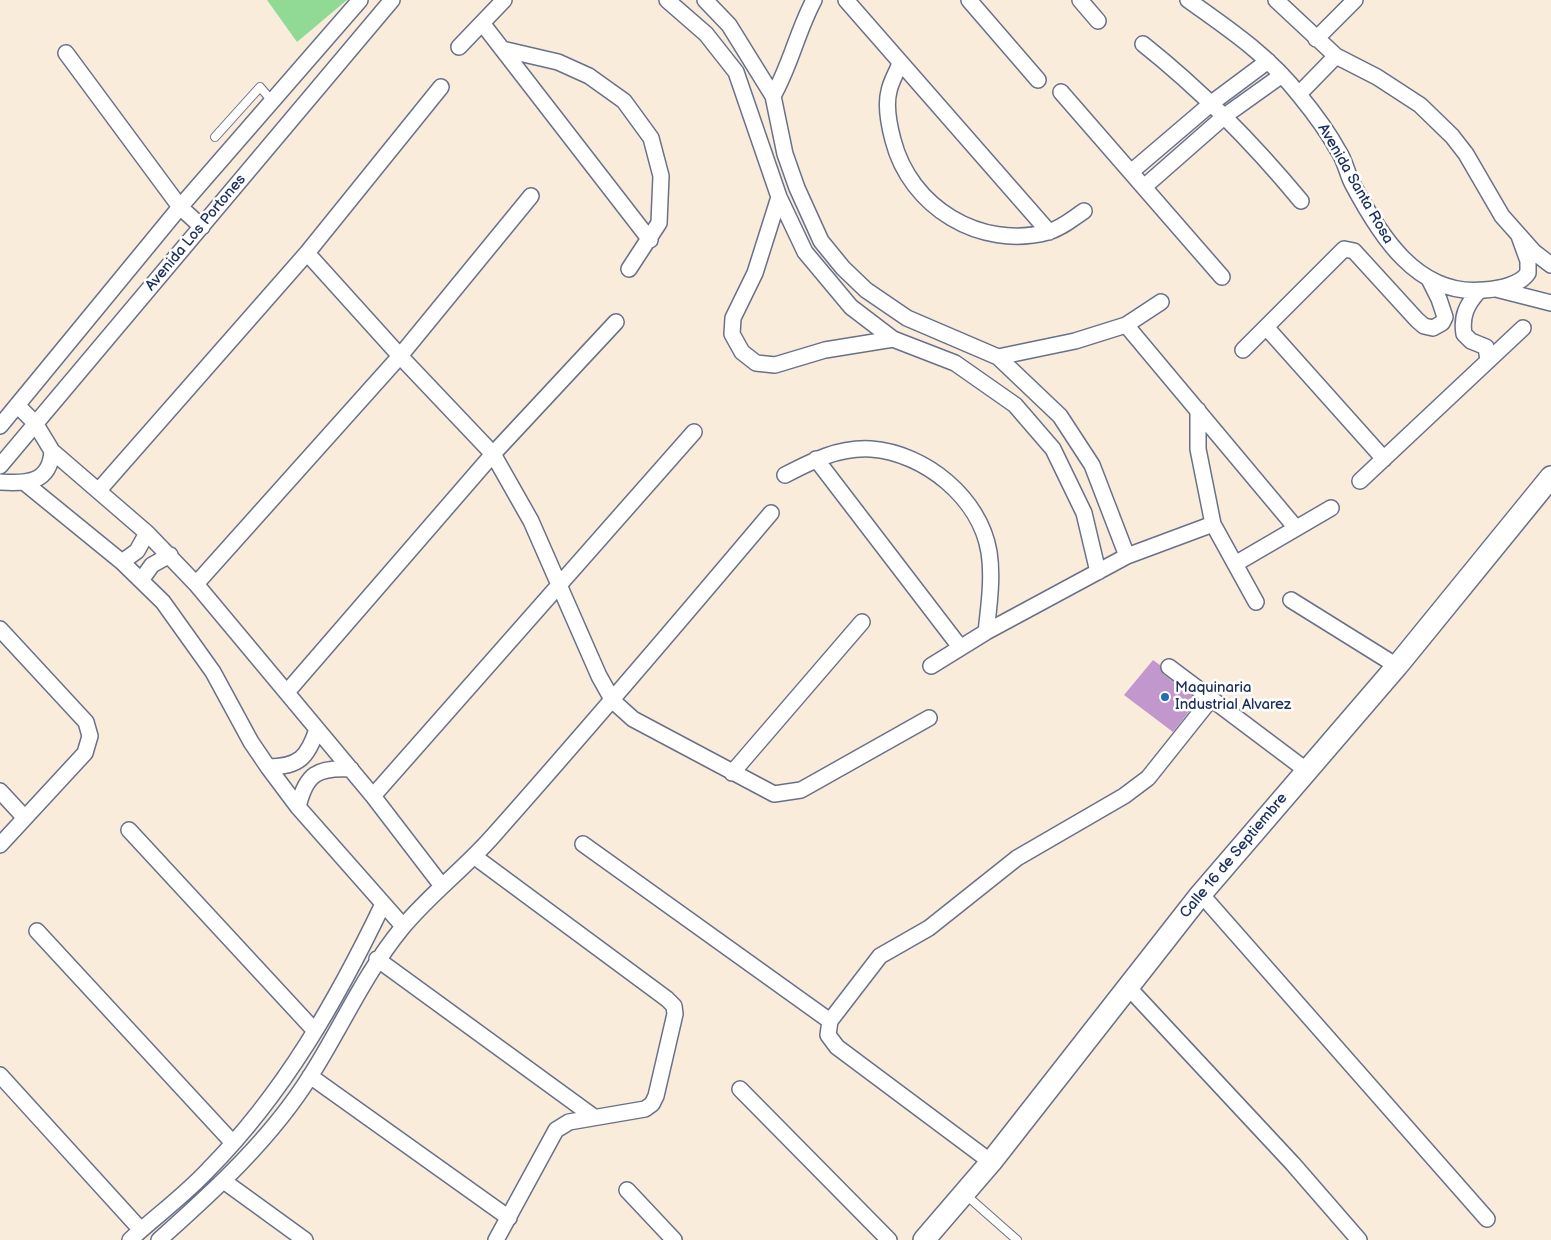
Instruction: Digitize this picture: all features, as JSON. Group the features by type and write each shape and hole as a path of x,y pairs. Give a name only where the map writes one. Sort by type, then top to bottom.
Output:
{"street":[{"name":"Avenida Los Portones","path":"0,426 180,207 360,0"},
{"name":"Avenida Los Portones","path":"0,466 392,0"},
{"path":"459,47 504,0"},
{"path":"667,0 706,34 736,72 779,197 805,252 825,279 851,307 893,339 955,363 1015,405 1053,449 1084,513 1098,572"},
{"path":"705,0 729,25 773,96 785,154 796,188 821,241 843,268 866,290 907,318 998,357 1060,416 1092,465 1127,556"},
{"path":"773,96 786,72 803,21 814,0"},
{"path":"846,0 1049,232"},
{"path":"969,0 1038,80"},
{"path":"1080,0 1098,21"},
{"name":"Avenida Santa Rosa","path":"1188,0 1246,41 1299,94 1340,153 1352,183 1392,248 1412,268 1429,279 1445,285 1479,291 1496,289 1518,282 1528,273 1528,261 1519,236"},
{"name":"Avenida Santa Rosa","path":"1276,0 1336,56 1378,77 1420,105 1452,136 1466,154 1502,216 1519,236 1551,265"},
{"path":"1316,39 1355,0"},
{"path":"482,23 650,240"},
{"path":"1143,44 1213,102 1265,157 1301,202"},
{"path":"502,49 558,62 589,76 624,101 651,138 661,176 659,223 650,240 629,269"},
{"path":"66,53 180,207 202,227"},
{"path":"1299,94 1336,56"},
{"path":"1131,172 1213,102 1268,61"},
{"path":"900,63 889,90 890,129 903,168 920,193 958,223 982,232 1003,236 1024,236 1049,232 1064,225 1084,211"},
{"path":"1144,187 1226,116 1282,75"},
{"path":"99,490 308,253 442,87"},
{"path":"1061,92 1222,277"},
{"path":"766,160 785,154"},
{"path":"196,584 400,356 530,196"},
{"path":"779,197 755,273 733,318 732,334 742,352 756,363 776,364 825,350 893,339"},
{"path":"1243,350 1342,250 1348,248 1354,251 1424,326 1433,328 1442,323 1445,317 1429,279"},
{"path":"308,253 400,356 494,454 532,521 599,676 613,701 633,719 774,794 801,790 929,718"},
{"name":"Avenida Santa Rosa","path":"1496,289 1551,303"},
{"path":"1479,291 1464,313 1464,334 1470,341 1486,347 1488,361"},
{"path":"998,357 1075,341 1126,325 1161,302"},
{"path":"1443,309 1464,313"},
{"path":"287,692 494,454 616,322"},
{"path":"1126,325 1296,528"},
{"path":"1266,327 1384,459"},
{"path":"1360,481 1523,328"},
{"path":"937,356 945,334"},
{"path":"17,405 35,423 52,451 148,533 196,584 373,796 442,886"},
{"path":"1198,410 1198,449 1213,524 1256,602"},
{"path":"373,796 561,586 694,432"},
{"path":"785,475 816,459 834,453 872,449 909,459 936,473 963,496 979,522 989,552 990,600 986,632"},
{"path":"0,482 25,483 34,481 42,476 51,460 52,451"},
{"path":"816,459 960,647"},
{"name":"Calle 16 de Septiembre","path":"924,1240 991,1162 1200,894 1397,666 1551,477"},
{"path":"25,483 142,579 177,620 208,665 251,742 268,767 298,807 403,926"},
{"path":"1236,564 1331,508"},
{"path":"159,1240 225,1182 281,1116 310,1076 377,959 403,926 442,886 475,857 613,701 771,513"},
{"path":"931,666 986,632 1127,556 1213,524"},
{"path":"122,562 137,551 148,533"},
{"path":"142,579 152,564 170,555"},
{"path":"1291,600 1397,666"},
{"path":"732,773 862,622"},
{"path":"0,629 86,722 90,736 85,753 0,845"},
{"path":"1169,667 1306,770"},
{"path":"991,1162 837,1047 828,1035 830,1021 880,956 929,928 1017,858 1124,796 1148,778 1211,699"},
{"path":"268,767 286,767 302,759 312,746 317,729"},
{"path":"298,807 304,785 315,774 330,768 351,769"},
{"path":"0,791 25,818"},
{"path":"129,830 315,1031"},
{"path":"583,844 830,1021"},
{"path":"475,857 674,1006 675,1014 656,1096 652,1104 645,1109 569,1122 556,1130 496,1240"},
{"path":"1200,894 1487,1219"},
{"path":"0,1074 135,1235 208,1170 266,1104 315,1031 361,950 383,904"},
{"path":"37,931 233,1143"},
{"path":"377,959 594,1117"},
{"path":"1128,987 1293,1164 1359,1240"},
{"path":"310,1076 509,1218"},
{"path":"740,1088 889,1240"},
{"path":"266,1104 281,1116"},
{"path":"225,1182 305,1240"},
{"path":"627,1190 674,1240"}],"lane":[{"path":"215,137 260,87 272,101"},
{"path":"238,112 250,126"},
{"path":"964,1193 1017,1240"}],"green space":[{"path":"267,0 347,0 297,42"}],"building":[{"name":"Maquinaria Industrial Alvarez","path":"1153,660 1160,665 1163,674 1198,700 1173,732 1124,695"}],"place":[{"name":"Maquinaria Industrial Alvarez","path":"1165,697"}]}
